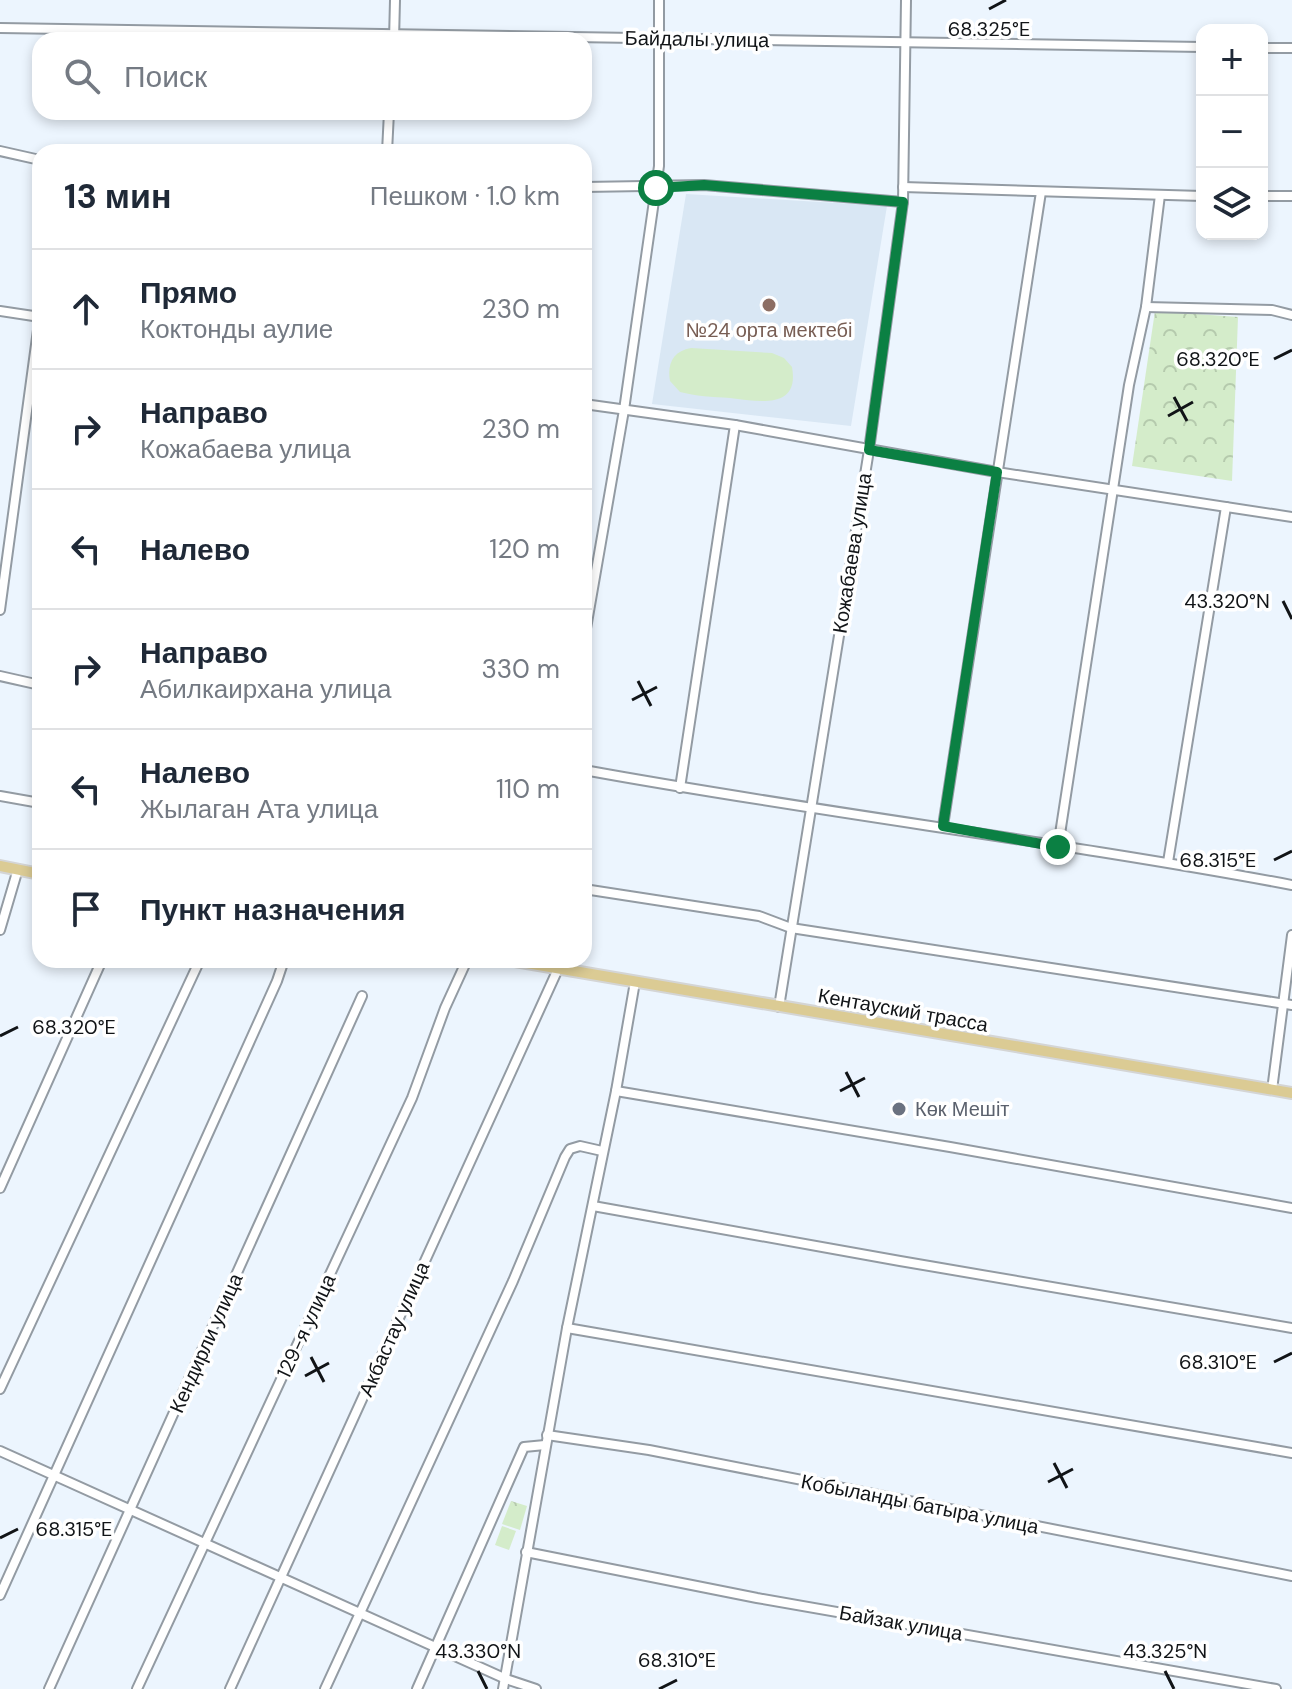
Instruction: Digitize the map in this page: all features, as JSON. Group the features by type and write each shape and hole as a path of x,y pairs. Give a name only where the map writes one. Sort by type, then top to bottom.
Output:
{"main road":[{"path":"0,866 32,872"},
{"name":"Кентауский трасса","path":"553,968 1292,1093"}],"street":[{"path":"394,32 395,0"},
{"path":"592,594 624,410 659,166 659,0"},
{"name":"Кожабаева улица","path":"779,1007 869,450 903,202 906,0"},
{"name":"Байдалы улица","path":"0,28 175,32"},
{"name":"Байдалы улица","path":"592,38 1196,47"},
{"path":"1268,48 1292,48"},
{"path":"387,144 389,120"},
{"path":"0,151 32,158"},
{"path":"592,187 704,185 903,202"},
{"path":"903,187 1196,196"},
{"path":"943,826 1041,192"},
{"path":"1058,847 1129,385 1146,307 1160,195"},
{"path":"1268,196 1292,196"},
{"path":"1146,307 1272,310 1292,315"},
{"path":"0,311 32,315"},
{"path":"0,610 32,375"},
{"path":"592,405 735,425 997,472 1292,517"},
{"path":"680,788 735,425"},
{"path":"1168,862 1226,507"},
{"path":"0,676 32,683"},
{"path":"592,772 680,788 1168,862 1292,885"},
{"path":"0,796 32,802"},
{"path":"0,930 18,869"},
{"path":"592,890 759,916 791,928 1288,1004"},
{"path":"1272,1090 1288,1004 1292,935"},
{"path":"0,1188 98,968"},
{"path":"0,1389 196,968"},
{"path":"0,1595 281,968"},
{"name":"129-я улица","path":"137,1689 412,1098 463,968"},
{"name":"Акбастау улица","path":"230,1689 558,969"},
{"path":"505,1684 545,1445 635,982"},
{"name":"Кендирли улица","path":"49,1689 362,996"},
{"path":"616,1091 1292,1208"},
{"path":"325,1689 513,1281 565,1157 570,1149 580,1146 602,1151"},
{"path":"593,1206 1292,1328"},
{"path":"567,1328 1292,1453"},
{"name":"Кобыланды батыра улица","path":"547,1435 649,1450 1292,1576"},
{"path":"417,1689 524,1447 545,1445"},
{"path":"0,1451 437,1646 505,1684 536,1689"},
{"name":"Байзак улица","path":"526,1552 772,1600 1276,1689"}],"shaded area":[{"name":"№24 орта мектебі","path":"686,194 887,206 851,426 652,404"}],"green space":[{"path":"1155,311 1238,317 1232,481 1132,466"},
{"path":"691,348 772,353 784,358 792,367 793,381 783,397 764,401 680,392 670,381 669,369 676,355"},
{"path":"511,1501 527,1506 520,1530 502,1524"},
{"path":"502,1526 516,1531 509,1550 495,1545"}],"place":[{"name":"№24 орта мектебі","path":"769,305"},
{"name":"Көк Мешіт","path":"899,1109"}],"route":[{"path":"656,188 704,185 903,202 869,450 997,472 943,826 1058,847"}]}
